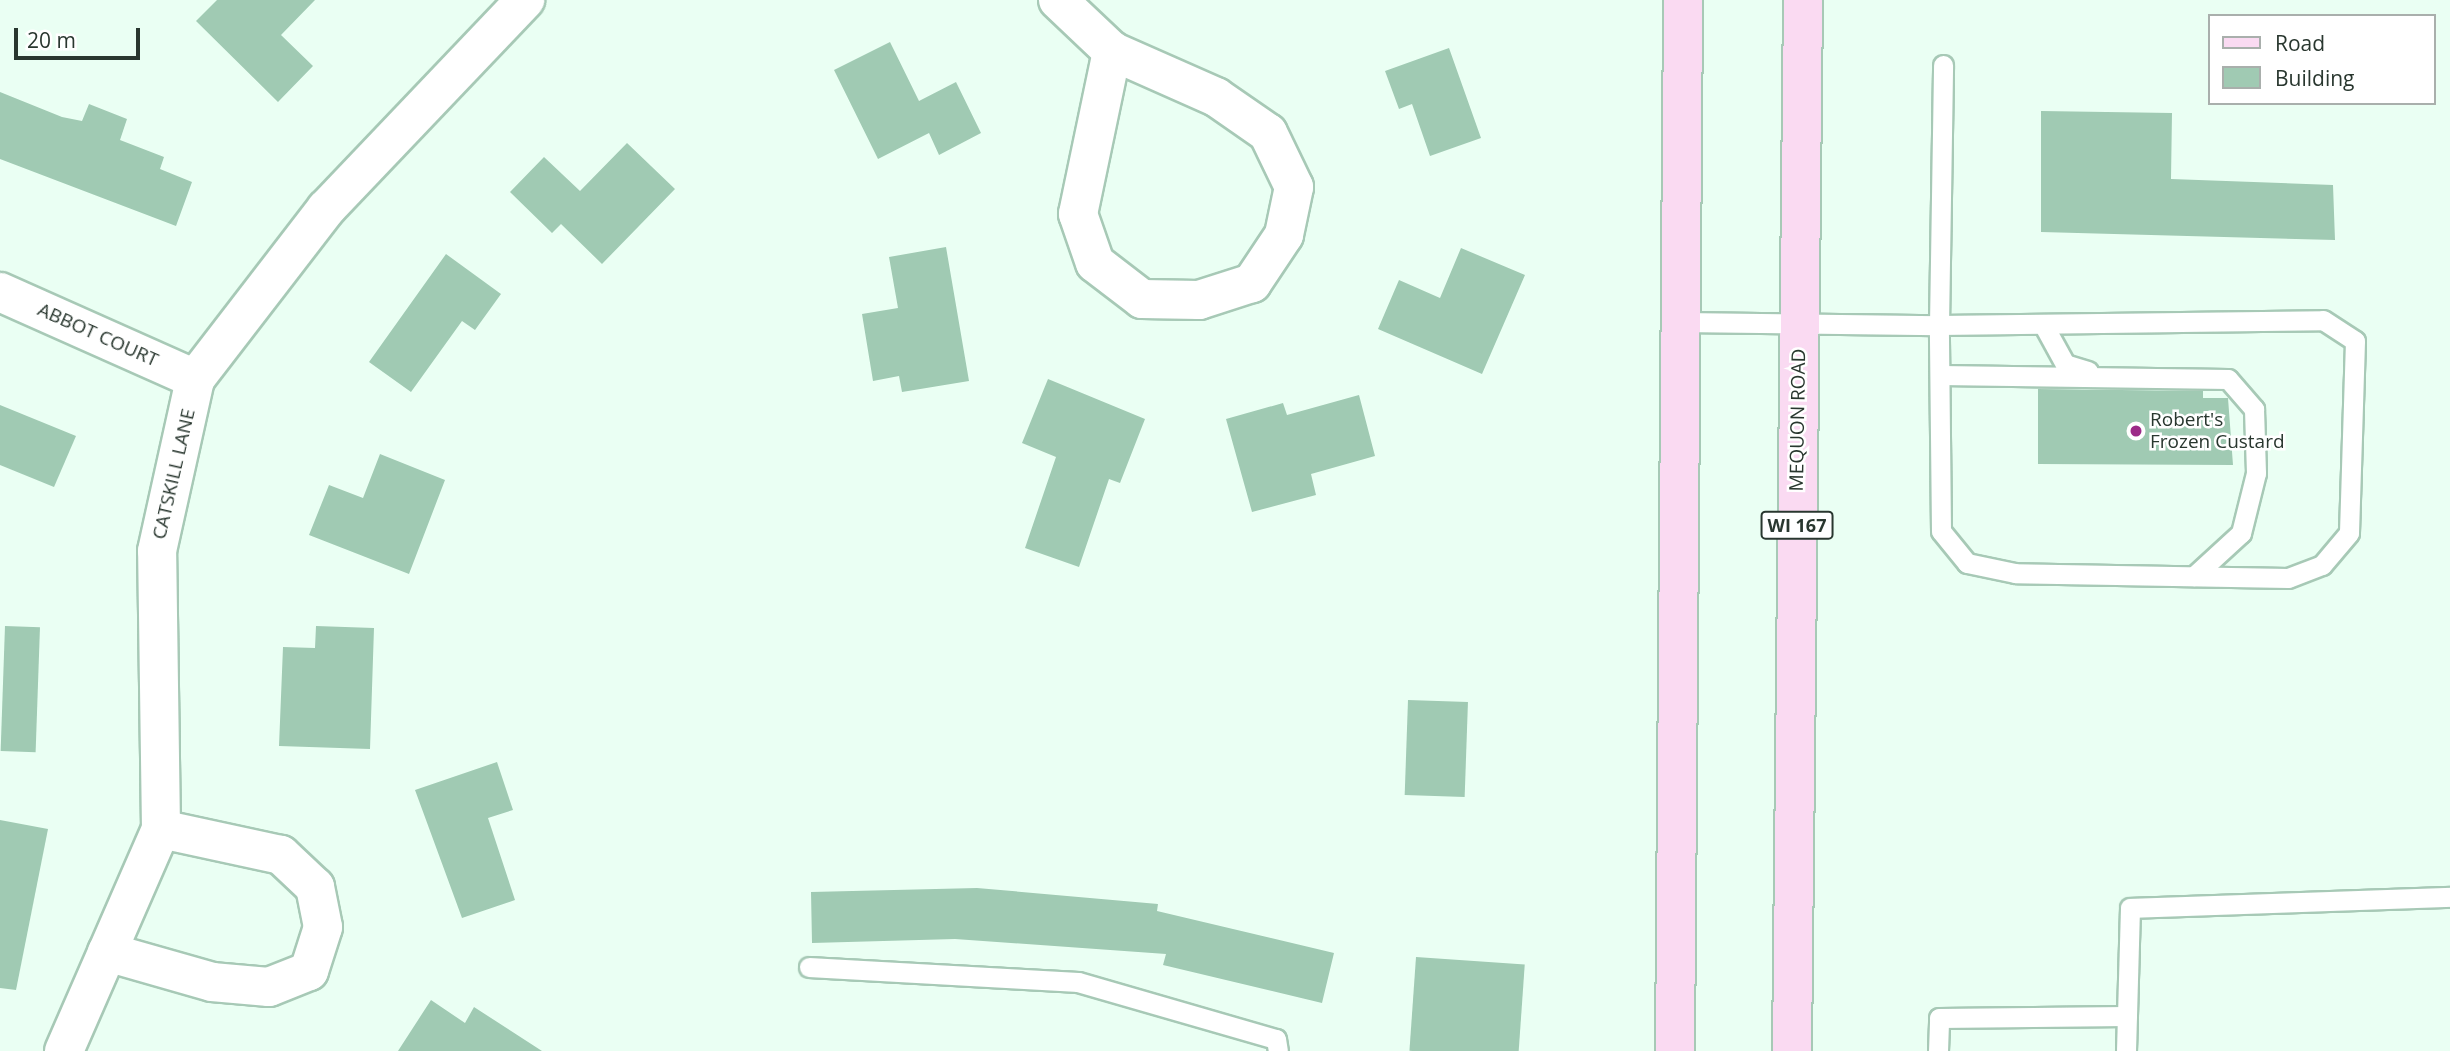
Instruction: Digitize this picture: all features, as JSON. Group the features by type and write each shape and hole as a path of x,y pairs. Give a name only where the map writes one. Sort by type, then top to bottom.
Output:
{"main road":[{"path":"1675,1051 1683,0"},
{"name":"MEQUON ROAD","path":"1792,1051 1803,0"}],"street":[{"name":"CATSKILL LANE","path":"64,1051 162,829 157,551 195,379 326,209 525,0"},
{"path":"1058,0 1112,51 1216,97 1268,133 1294,187 1284,235 1252,283 1199,300 1142,299 1094,263 1078,214 1112,51"},
{"name":"ABBOT COURT","path":"0,292 195,379"},
{"path":"107,952 212,982 269,987 309,971 323,926 315,887 281,855 162,829"}],"lane":[{"path":"1681,322 1799,321 1939,325 2323,320 2354,341 2349,533 2322,565 2288,578 2015,573 1968,563 1941,531 1939,325 1943,65"},
{"path":"2043,324 2065,364 2106,377"},
{"path":"1940,375 2228,379 2254,409 2256,473 2241,533 2194,576"},
{"path":"2126,1051 2130,908 2450,897"},
{"path":"809,967 1078,982 1276,1039 1278,1051"},
{"path":"1938,1051 1939,1018 2127,1016"}],"building":[{"path":"217,0 315,0 281,35 313,66 278,102 196,21"},
{"path":"890,42 919,101 956,82 981,133 939,155 929,133 878,159 834,70"},
{"path":"1449,48 1481,138 1430,156 1412,104 1399,109 1385,71"},
{"path":"0,92 62,117 82,121 89,104 127,119 120,140 164,157 160,169 192,182 176,226 0,159"},
{"path":"2041,111 2172,113 2171,179 2333,185 2335,240 2041,232"},
{"path":"627,143 675,189 602,264 561,224 552,233 510,192 544,157 580,191"},
{"path":"946,247 969,381 902,392 899,376 873,381 862,314 898,308 889,257"},
{"path":"1461,248 1525,275 1482,374 1378,329 1399,280 1440,298"},
{"path":"446,254 501,294 475,330 462,321 411,392 369,362"},
{"path":"1048,379 1145,419 1120,483 1109,479 1079,567 1025,548 1056,457 1022,443"},
{"name":"Robert's Frozen Custard","path":"2038,389 2203,391 2203,398 2228,398 2233,465 2038,464"},
{"path":"1359,395 1375,456 1311,474 1316,495 1252,512 1226,419 1283,403 1287,415"},
{"path":"0,405 76,436 54,487 0,465"},
{"path":"380,454 445,480 409,574 309,535 329,485 363,498"},
{"path":"5,626 40,627 36,752 1,751"},
{"path":"316,626 374,628 370,749 279,746 283,647 315,648"},
{"path":"1408,700 1468,702 1465,797 1405,795"},
{"path":"497,762 513,810 488,818 515,900 462,918 415,790"},
{"path":"0,820 48,829 16,990 0,988"},
{"path":"977,888 1158,904 1157,911 1334,953 1322,1003 1163,965 1166,954 955,939 812,943 811,892"},
{"path":"1416,957 1525,965 1519,1051 1409,1051"},
{"path":"431,1000 465,1023 474,1007 542,1051 398,1051"}],"place":[{"name":"Robert's Frozen Custard","path":"2136,431"}]}
